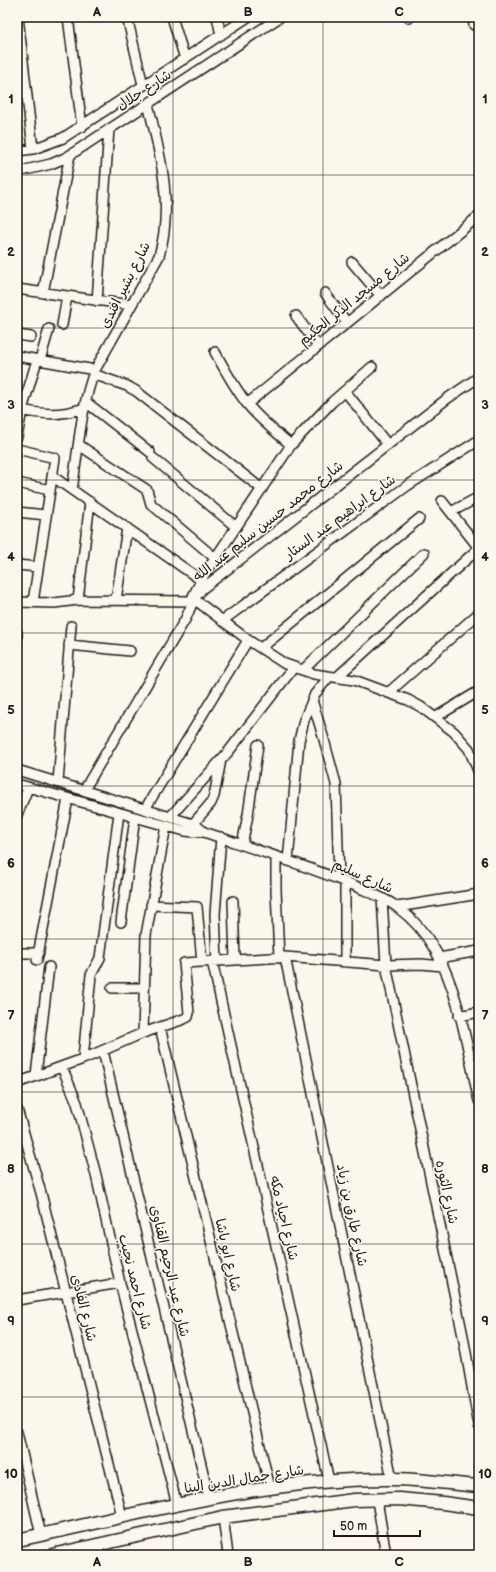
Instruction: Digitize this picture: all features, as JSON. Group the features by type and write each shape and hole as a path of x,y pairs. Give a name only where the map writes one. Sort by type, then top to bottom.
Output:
{"main road":[{"name":"شارع جمال الدين البنا","path":"17,1540 209,1498 270,1488 329,1481 392,1479 426,1480 479,1486"},
{"path":"52,1555 99,1550 223,1517 347,1501 399,1499 479,1508"}],"street":[{"path":"18,17 33,149"},
{"path":"68,17 82,127"},
{"path":"127,17 143,86"},
{"path":"172,17 185,59"},
{"path":"217,17 221,35"},
{"name":"شارع جلال","path":"17,151 33,149 63,138 82,127 248,17"},
{"name":"شارع جلال","path":"18,172 51,164 70,155 280,17"},
{"name":"شارع بشير افندى","path":"72,490 85,406 94,372 158,256 163,241 165,180 160,150 148,104"},
{"path":"97,301 109,129"},
{"path":"43,293 70,155"},
{"path":"17,183 18,172"},
{"name":"شارع مسجد الذكر الحكيم","path":"248,404 478,216"},
{"path":"352,262 380,296"},
{"path":"17,289 131,305"},
{"path":"325,293 348,323"},
{"path":"62,325 67,296"},
{"path":"296,316 318,346"},
{"path":"17,438 19,410 49,329"},
{"path":"17,335 31,337"},
{"path":"215,352 236,388 248,404 291,445"},
{"path":"17,356 94,372 127,386 136,391 262,489"},
{"path":"194,600 194,591 291,445 345,391 372,367"},
{"name":"شارع محمد حسين سليم عبد الله","path":"84,790 186,618 194,600 202,589 448,398 479,377"},
{"path":"345,391 388,445"},
{"path":"19,410 53,415 69,413 85,406 152,455 236,527"},
{"name":"شارع ابراهيم عبد الستار","path":"222,621 407,486 479,440"},
{"path":"79,445 147,490 151,504 215,558"},
{"path":"17,449 55,458 33,602"},
{"path":"52,476 201,580"},
{"path":"17,483 50,490"},
{"path":"451,512 479,497"},
{"path":"288,861 300,741 304,720 312,700 333,677 479,548 442,501"},
{"path":"78,600 90,502"},
{"path":"17,512 46,515"},
{"path":"261,648 419,519"},
{"path":"116,600 127,528"},
{"path":"170,817 299,669 424,553"},
{"path":"17,565 38,567"},
{"path":"17,602 54,603 78,600 194,600 248,640 285,664 333,677 354,680 408,700 436,717 454,732 469,749 479,773"},
{"path":"388,692 479,613"},
{"path":"58,782 71,626"},
{"path":"17,633 17,643"},
{"path":"145,809 248,640"},
{"path":"69,645 130,651"},
{"path":"436,717 479,690"},
{"path":"312,700 336,784 345,962"},
{"path":"242,845 258,745"},
{"path":"193,824 211,803 214,796 221,759"},
{"name":"شارع سليم","path":"17,770 193,824 204,832"},
{"name":"شارع سليم","path":"17,784 166,826 194,832 204,832 221,837 342,881 382,898 397,907 424,934 441,962 459,1016 477,1084 479,1101"},
{"path":"17,815 28,788"},
{"path":"17,953 38,956 68,799"},
{"path":"83,1059 91,975 100,958 119,813"},
{"path":"121,922 135,817"},
{"path":"142,1033 146,935 166,826"},
{"path":"210,961 221,837"},
{"name":"شارع طارق بن زياد","path":"276,856 276,890 282,958 392,1479"},
{"path":"397,907 479,894"},
{"name":"شارع الثوره","path":"382,898 386,965 463,1336 479,1426"},
{"path":"233,901 235,960"},
{"path":"151,905 197,907 210,961"},
{"path":"17,1083 83,1059 142,1033 188,1016 189,1013 184,963 282,958 386,965 421,964 441,962 479,951"},
{"name":"شارع اجياد مكه","path":"210,961 329,1481"},
{"path":"36,1075 50,967"},
{"path":"112,988 144,988"},
{"path":"459,1016 479,1012"},
{"name":"شارع ابو باشا","path":"160,1027 270,1488"},
{"name":"شارع عبد الرحيم القناوى","path":"103,1051 209,1498"},
{"name":"شارع احمد نجيب","path":"62,1067 77,1103 96,1175 120,1283 177,1505"},
{"name":"شارع الفادى","path":"17,1109 41,1192 122,1516"},
{"path":"17,1300 120,1283"},
{"path":"17,1432 41,1535"},
{"path":"377,1500 386,1555"},
{"path":"223,1517 228,1555"}]}
